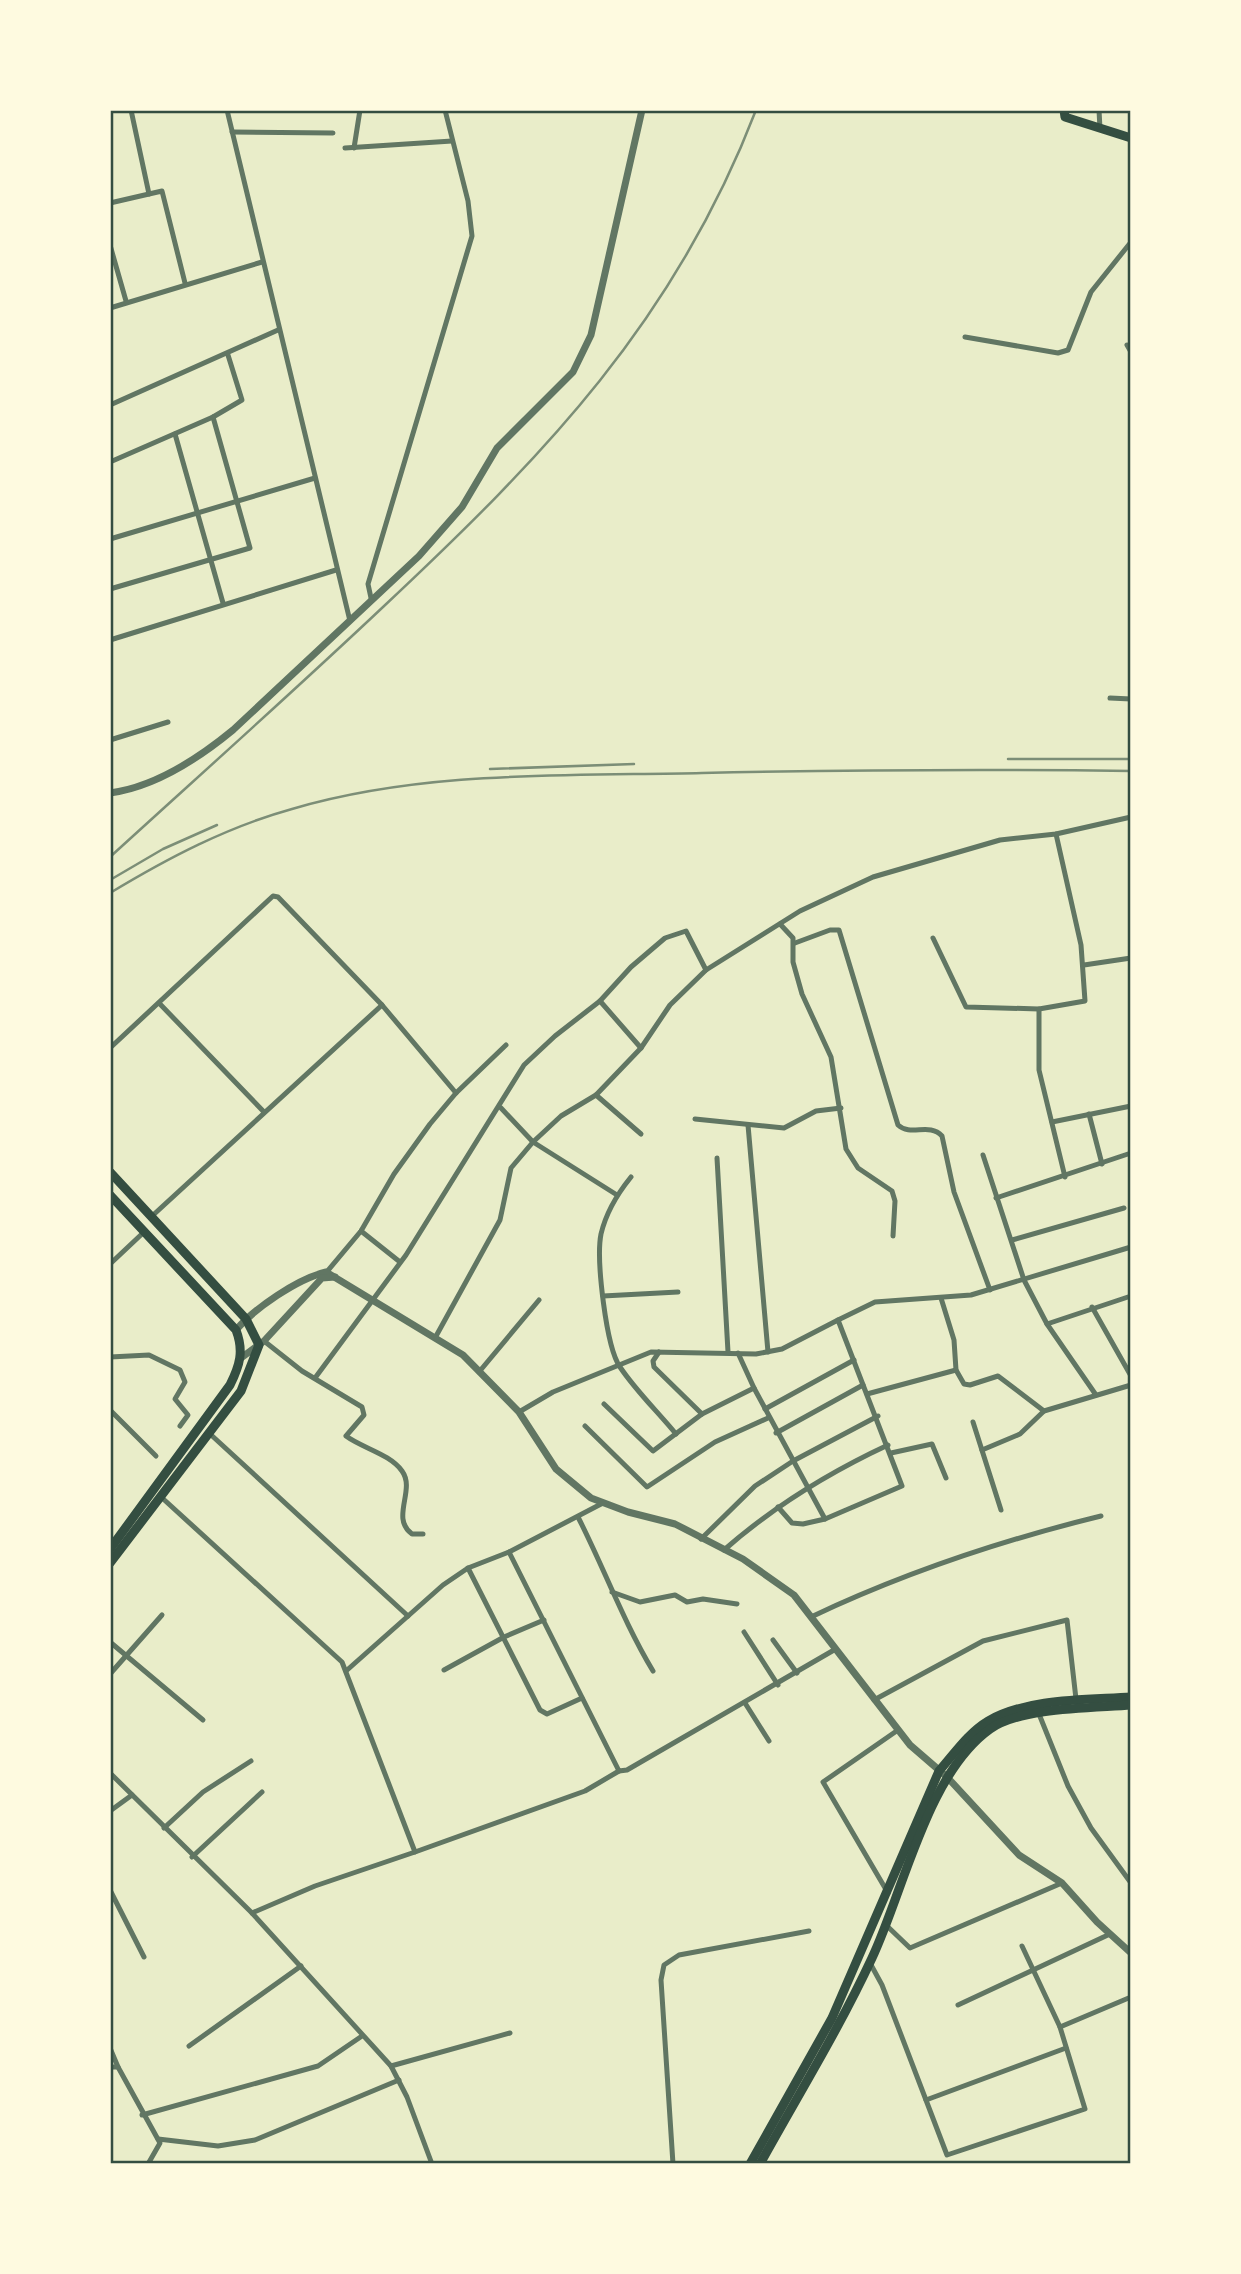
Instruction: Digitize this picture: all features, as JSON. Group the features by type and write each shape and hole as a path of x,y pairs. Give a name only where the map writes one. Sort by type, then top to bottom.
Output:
{"main road":[{"path":"1063,110 1065,117 1131,138"},
{"path":"110,1172 246,1319 261,1343 241,1391 160,1496 139,1530 110,1563"},
{"path":"110,1195 236,1330 242,1347 241,1358 230,1385 110,1549"},
{"path":"750,2164 832,2018 943,1774 966,1739 987,1721 1035,1706 1131,1697"},
{"path":"764,2161 842,2021 870,1964 943,1774 990,1729 1039,1714 1131,1705"}],"street":[{"path":"131,110 149,194"},
{"path":"227,110 350,621"},
{"path":"355,148 360,110"},
{"path":"371,598 369,584 434,355 472,236 468,201 445,110"},
{"path":"110,793 174,770 205,752 350,621 441,532 462,507 497,448 573,372 591,335 642,110"},
{"path":"1098,110 1100,129"},
{"path":"232,132 333,132"},
{"path":"345,148 452,141"},
{"path":"110,203 162,191 185,283"},
{"path":"965,337 1065,352 1091,292 1131,242"},
{"path":"110,246 126,301"},
{"path":"110,308 185,283 262,262"},
{"path":"110,405 228,355 278,330"},
{"path":"110,462 213,417 242,400 228,355"},
{"path":"110,589 250,548 213,417"},
{"path":"174,434 223,603"},
{"path":"110,539 315,478"},
{"path":"110,640 336,570"},
{"path":"1110,698 1131,699"},
{"path":"110,740 167,722"},
{"path":"435,1338 500,1220 503,1193 511,1168 533,1142 561,1116 596,1095 641,1048 670,1005 706,970 779,924 832,896 889,872 1000,840 1056,834 1131,817"},
{"path":"933,938 966,1007 1039,1009 1085,1001 1084,965 1056,834"},
{"path":"110,1048 269,898 276,895 382,1005 456,1093"},
{"path":"779,924 795,943"},
{"path":"795,943 830,930 839,930 897,1122 905,1130 930,1129 942,1136 954,1192 990,1290"},
{"path":"315,1378 400,1262 500,1108 524,1065 555,1036 600,1001 631,967 665,938 686,931 706,970"},
{"path":"795,943 792,957 795,971 807,1009 831,1057 846,1149 851,1162 884,1183 895,1200 893,1236"},
{"path":"1084,965 1131,958"},
{"path":"600,1001 641,1048"},
{"path":"159,1003 264,1112"},
{"path":"151,1217 382,1005"},
{"path":"1039,1009 1039,1070 1065,1177"},
{"path":"241,1358 261,1343 324,1275 361,1231 394,1174 456,1093 506,1045"},
{"path":"596,1095 641,1134"},
{"path":"1052,1122 1131,1106"},
{"path":"500,1108 533,1142 617,1195"},
{"path":"695,1119 784,1128 816,1111 841,1108"},
{"path":"1089,1114 1102,1164"},
{"path":"748,1125 768,1352"},
{"path":"996,1198 1131,1153"},
{"path":"983,1155 1024,1280 1047,1324 1096,1395"},
{"path":"718,1158 728,1352"},
{"path":"631,1177 617,1195 600,1241 603,1296 618,1365 676,1434"},
{"path":"1012,1240 1124,1208"},
{"path":"361,1231 400,1262"},
{"path":"110,1265 144,1232"},
{"path":"519,1412 553,1392 651,1352 738,1353 782,1349 875,1302 942,1298 990,1290 1131,1247"},
{"path":"236,1330 246,1319 300,1282 324,1275 336,1277 463,1355 519,1412 555,1469 591,1498 675,1524 743,1559 794,1595 898,1730 1019,1855 1062,1883 1131,1953"},
{"path":"603,1296 678,1292"},
{"path":"1047,1324 1131,1296"},
{"path":"942,1298 954,1340 956,1370 966,1385 995,1377 1004,1379 1044,1411"},
{"path":"479,1372 540,1300"},
{"path":"1092,1307 1131,1376"},
{"path":"778,1507 792,1523 812,1523 902,1486 878,1416 838,1320"},
{"path":"261,1343 364,1409 365,1415 346,1436 402,1470 406,1482 404,1527 412,1534 423,1534"},
{"path":"659,1352 653,1361 654,1367 702,1414"},
{"path":"738,1353 768,1418 825,1519"},
{"path":"110,1357 149,1355 180,1370 185,1382 175,1399 188,1415 180,1426"},
{"path":"765,1409 854,1360"},
{"path":"867,1394 956,1370"},
{"path":"776,1433 863,1385"},
{"path":"982,1450 1020,1434 1044,1411 1131,1385"},
{"path":"604,1404 653,1451 702,1414 754,1388"},
{"path":"110,1410 156,1456"},
{"path":"701,1539 755,1486 793,1461 878,1416"},
{"path":"586,1426 647,1487 715,1442 768,1418"},
{"path":"973,1422 1001,1510"},
{"path":"209,1433 408,1616"},
{"path":"891,1453 932,1444 946,1478"},
{"path":"724,1550 778,1507 826,1475 888,1446"},
{"path":"160,1496 342,1662 415,1852"},
{"path":"346,1671 468,1568 509,1552 603,1503"},
{"path":"811,1616 881,1584 965,1552 1101,1516"},
{"path":"579,1517 626,1626 653,1671"},
{"path":"509,1552 619,1771"},
{"path":"468,1568 543,1713 582,1698"},
{"path":"612,1592 640,1602 675,1595 687,1602 704,1599 737,1605"},
{"path":"110,1674 162,1615"},
{"path":"444,1670 504,1637 544,1620"},
{"path":"874,1700 983,1641 1067,1620 1076,1701"},
{"path":"744,1632 778,1685"},
{"path":"773,1640 797,1673"},
{"path":"110,1642 203,1720"},
{"path":"252,1913 315,1886 585,1791 778,1685 834,1650"},
{"path":"744,1703 769,1741"},
{"path":"1039,1714 1068,1786 1091,1828 1131,1883"},
{"path":"888,1893 823,1782 898,1730"},
{"path":"164,1828 203,1792 251,1761"},
{"path":"110,1773 192,1857 252,1913 391,2066 432,2164"},
{"path":"192,1857 262,1793"},
{"path":"110,1811 132,1795"},
{"path":"886,1925 910,1948 1062,1883"},
{"path":"110,1890 144,1957"},
{"path":"673,2164 661,1980 664,1965 679,1955 809,1931"},
{"path":"958,2005 1110,1934"},
{"path":"870,1964 882,1985 947,2155 1085,2109 1060,2027 1022,1946"},
{"path":"190,2046 301,1966"},
{"path":"1060,2027 1131,1997"},
{"path":"391,2066 510,2033"},
{"path":"142,2115 318,2066 362,2036"},
{"path":"110,2048 142,2115 158,2139 159,2149 148,2164"},
{"path":"926,2100 1066,2048"},
{"path":"110,2067 118,2067"},
{"path":"158,2139 218,2146 255,2140 399,2080"}],"railway":[{"path":"110,857 442,551 550,439 600,381 645,320 686,255 723,186 756,110"},
{"path":"1008,759 1131,759"},
{"path":"490,769 634,764"},
{"path":"110,893 221,834 268,816 342,796 393,787 548,775 1131,771"},
{"path":"110,880 163,849 217,825"}]}
